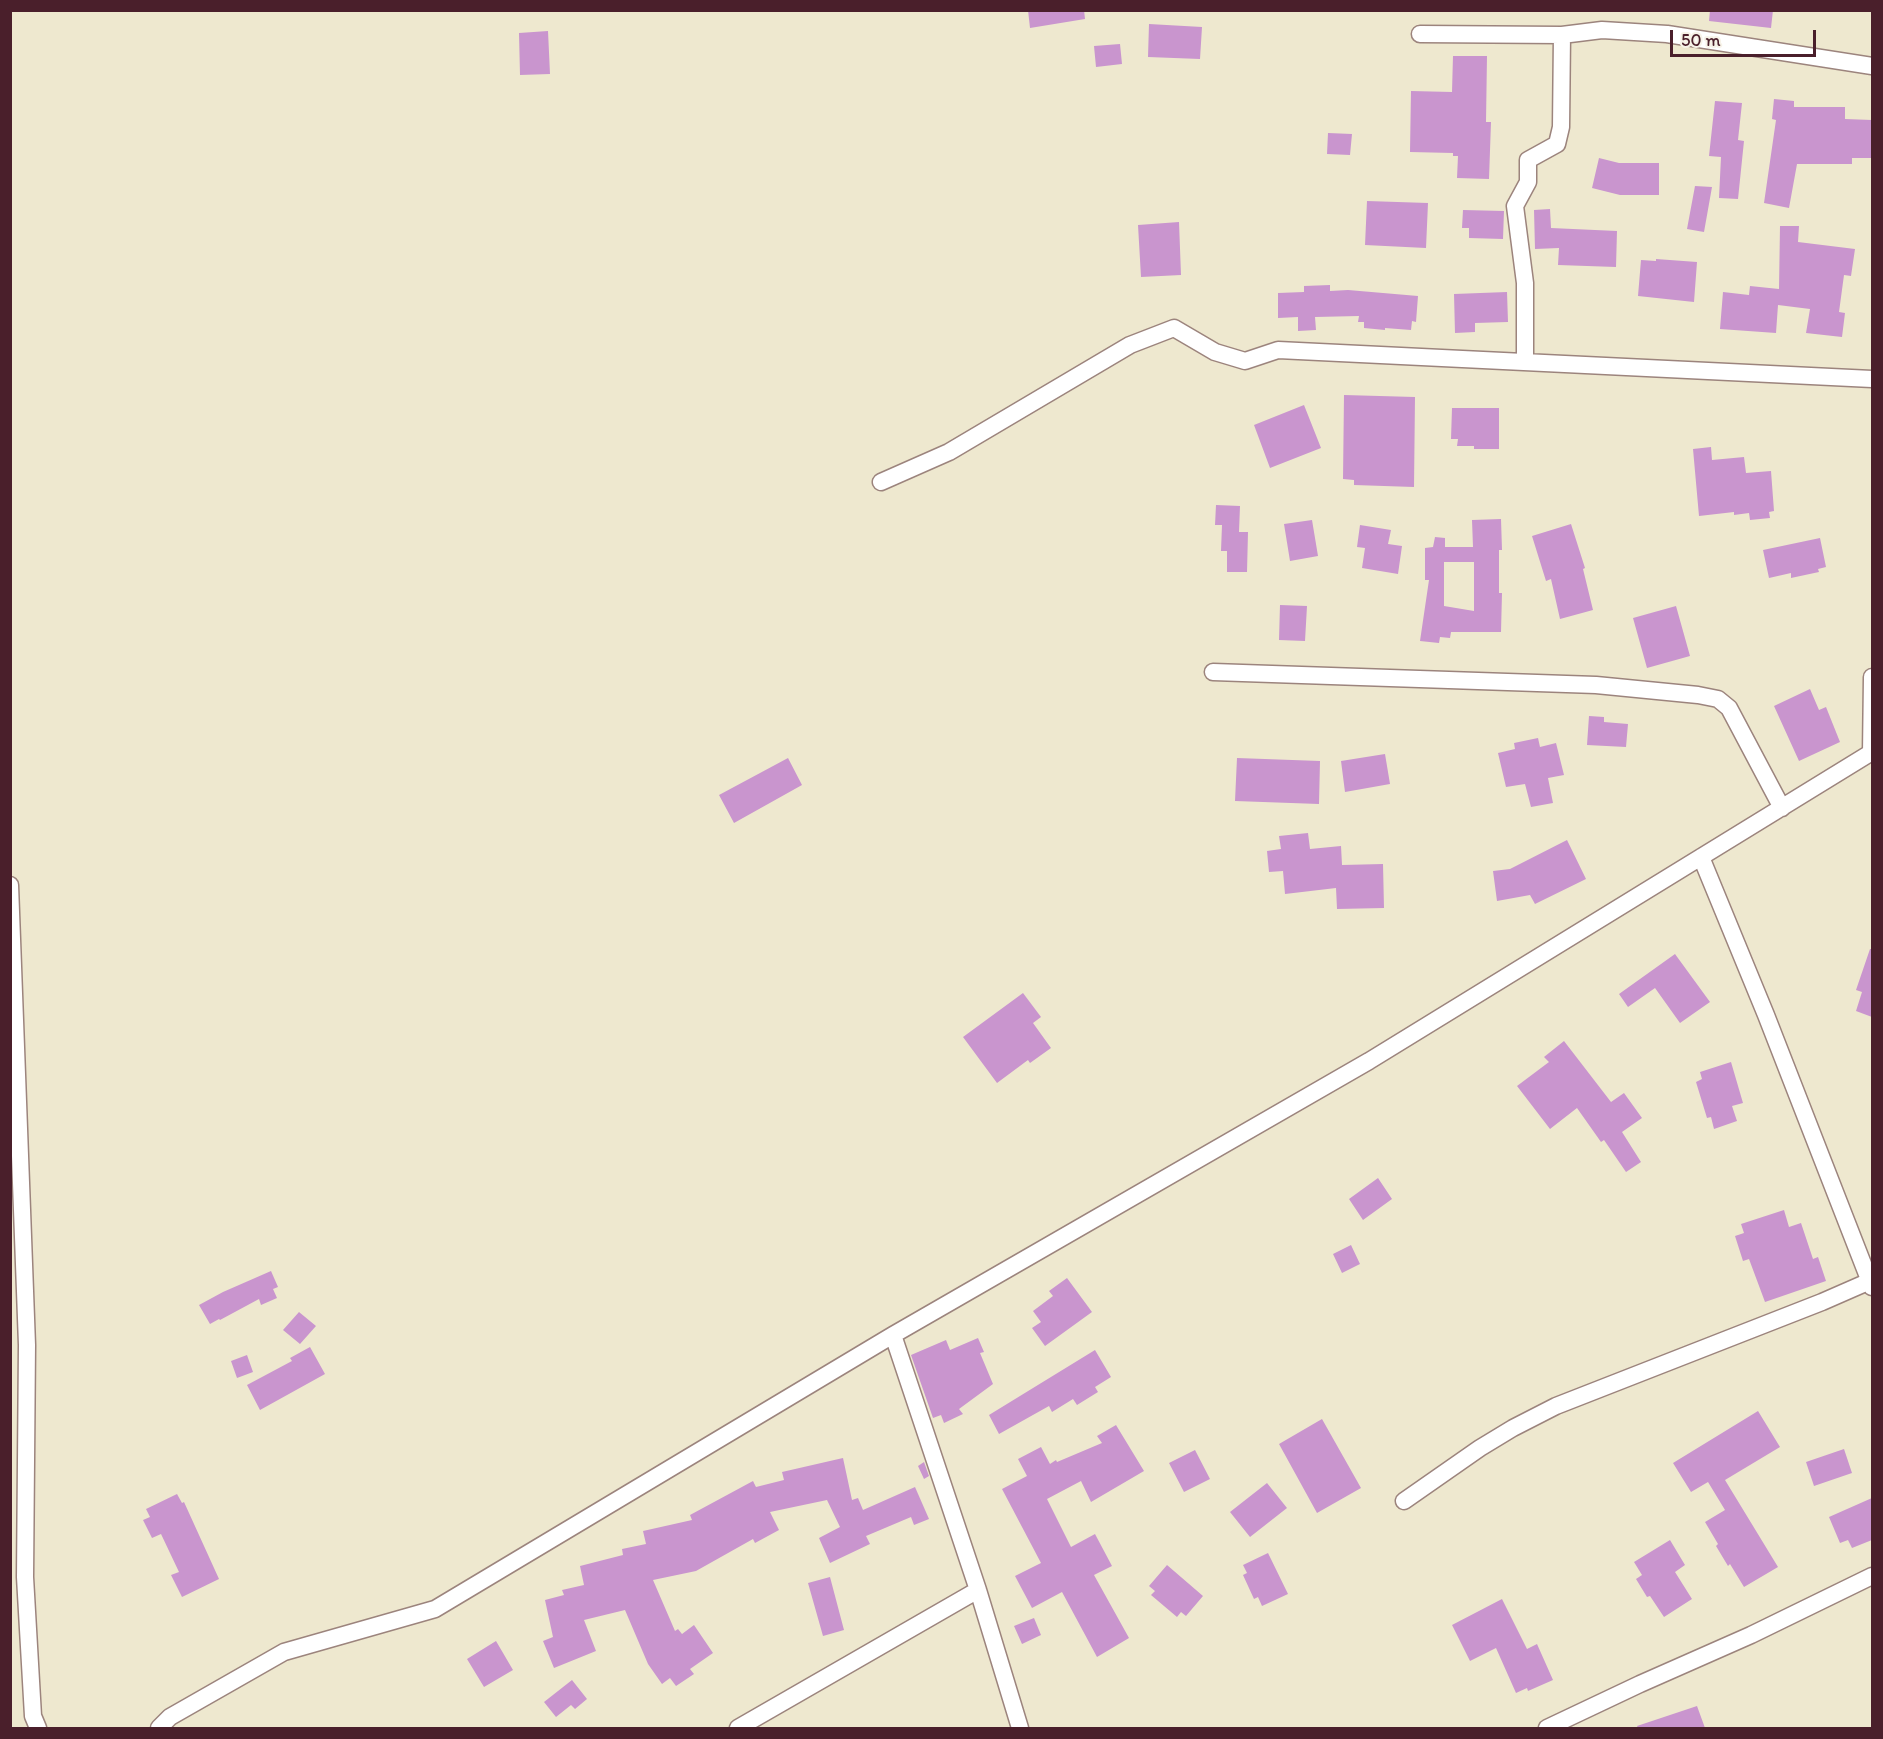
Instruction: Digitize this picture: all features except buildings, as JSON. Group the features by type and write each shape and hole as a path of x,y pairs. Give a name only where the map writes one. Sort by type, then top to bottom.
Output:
{"street":[{"path":"1420,34 1562,35 1602,30 1667,34 1872,66"},
{"path":"1525,361 1525,283 1515,206 1528,182 1528,159 1557,144 1561,128 1562,35"},
{"path":"881,483 949,452 1130,345 1174,328 1215,352 1245,361 1278,350 1872,379"},
{"path":"1213,672 1596,685 1718,699 1728,708 1782,808"},
{"path":"159,1728 170,1717 284,1652 435,1609 893,1335 1369,1061 1782,808 1872,752 1872,677"},
{"path":"1404,1502 1480,1448 1556,1406 1631,1375 1871,1284 1766,1015 1701,857"},
{"path":"10,885 27,1346 25,1577 33,1716 38,1728"},
{"path":"893,1335 978,1590 1020,1728"},
{"path":"1547,1728 1751,1635 1872,1576"},
{"path":"738,1728 978,1590"}]}
